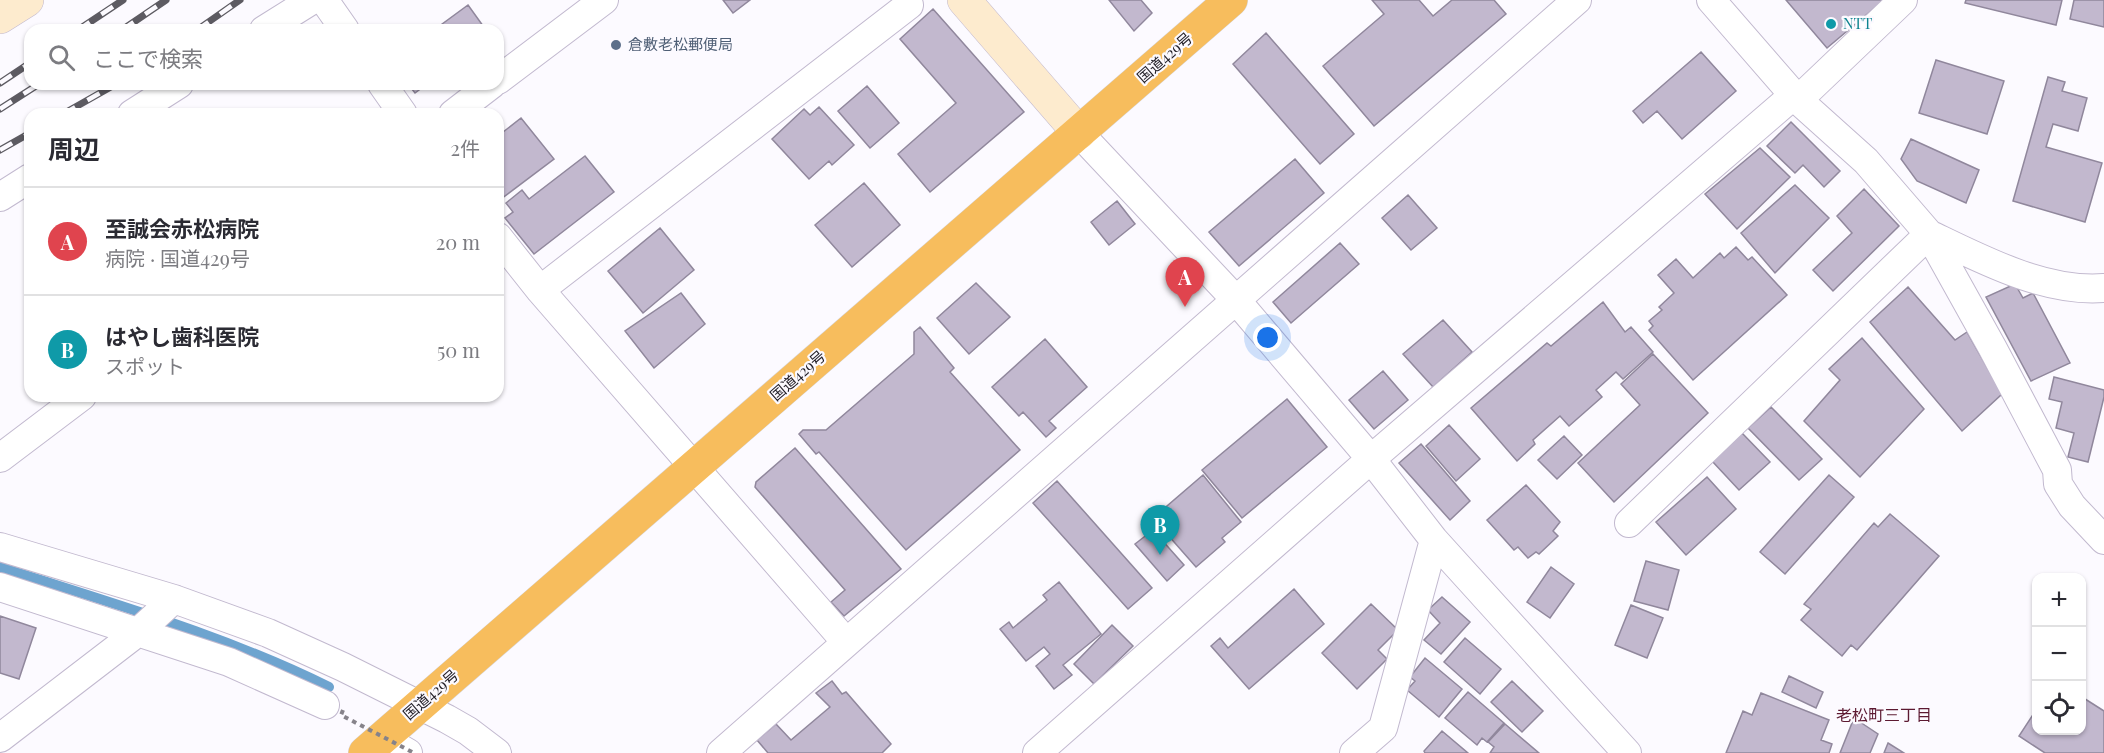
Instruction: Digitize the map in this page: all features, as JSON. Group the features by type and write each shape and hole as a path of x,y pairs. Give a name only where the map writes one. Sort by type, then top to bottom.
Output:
{"highway":[{"name":"国道429号","path":"385,748 419,706 1231,0"}],"street":[{"path":"0,17 27,0"},
{"path":"274,24 312,0"},
{"path":"324,0 341,24"},
{"path":"504,75 604,0"},
{"path":"964,0 1079,133 1236,300 1371,459 1434,540 1627,753"},
{"path":"721,753 1577,0"},
{"path":"1711,0 1796,97 1866,161 1929,234 2057,470 2058,484 2072,506 2104,540"},
{"path":"1037,753 1371,459 1796,97 1903,0"},
{"path":"540,290 910,2"},
{"path":"141,108 170,90"},
{"path":"386,90 399,108"},
{"path":"461,108 484,90"},
{"path":"0,197 24,182"},
{"path":"1929,234 2003,270 2060,285 2104,288"},
{"path":"1629,523 1929,234"},
{"path":"504,245 540,290 693,468 846,642"},
{"path":"0,458 74,402"},
{"path":"1354,753 1383,728 1434,540"},
{"path":"0,547 156,616 229,662 334,707"},
{"path":"0,587 156,616 268,633 468,731 497,753"},
{"path":"0,738 156,616"}],"path":[{"path":"334,707 340,715 414,753"}],"building":[{"path":"723,0 750,0 733,13"},
{"path":"1109,0 1141,0 1152,13 1134,31"},
{"path":"1372,0 1419,0 1433,16 1452,0 1494,0 1506,14 1374,126 1323,66 1384,14"},
{"name":"NTT","path":"1786,0 1884,0 1827,48"},
{"path":"1966,0 2062,0 2056,25 1965,3"},
{"path":"2074,0 2104,0 2104,27 2070,19"},
{"path":"468,5 482,24 442,24"},
{"path":"933,9 1024,112 930,192 898,154 956,103 900,39"},
{"path":"1266,33 1354,134 1320,164 1233,64"},
{"path":"1701,52 1736,91 1682,139 1657,111 1643,123 1633,111"},
{"path":"1936,60 2004,81 1987,134 1919,113"},
{"path":"2048,77 2065,82 2062,91 2087,98 2078,131 2053,124 2046,147 2102,163 2085,222 2013,201"},
{"path":"867,86 899,123 870,148 838,111"},
{"path":"819,107 854,145 832,165 829,161 809,179 772,139 804,109 810,115"},
{"path":"521,118 554,159 504,197 504,131"},
{"path":"1791,122 1840,171 1824,187 1803,165 1795,173 1767,146"},
{"path":"1911,139 1979,170 1966,203 1917,181 1901,159"},
{"path":"1760,148 1790,177 1737,229 1705,194"},
{"path":"585,156 614,192 534,254 505,218 513,212 506,203 522,190 529,199"},
{"path":"1295,159 1324,193 1239,266 1209,232"},
{"path":"864,183 900,225 852,267 815,225"},
{"path":"1795,185 1829,218 1775,273 1741,233"},
{"path":"1864,189 1899,226 1833,291 1813,270 1852,233 1837,216"},
{"path":"1408,195 1437,228 1411,250 1382,218"},
{"path":"1117,201 1135,224 1109,245 1091,222"},
{"path":"660,228 694,270 643,313 608,271"},
{"path":"1340,243 1359,264 1291,323 1273,302"},
{"path":"1736,247 1748,260 1752,257 1787,295 1693,380 1649,330 1653,326 1649,321 1662,310 1659,307 1674,293 1658,275 1676,259 1693,278 1720,253 1724,258"},
{"path":"976,283 1010,317 969,354 937,318"},
{"path":"2015,284 2023,298 2033,293 2070,363 2031,381 1986,297"},
{"path":"1908,287 1955,340 1967,332 2002,394 1962,431 1870,322"},
{"path":"681,293 705,324 654,368 625,331"},
{"path":"1603,302 1625,332 1631,327 1653,352 1623,379 1616,372 1596,390 1602,397 1569,426 1560,416 1533,440 1535,444 1517,461 1471,408 1547,343 1551,346"},
{"path":"1443,320 1472,352 1433,387 1403,354"},
{"path":"920,327 954,368 950,372 1020,450 906,550 819,452 816,454 799,434 803,430 826,430 914,354 914,332"},
{"path":"1862,338 1924,409 1860,477 1804,421 1840,380 1829,369"},
{"path":"1045,339 1087,387 1049,421 1056,428 1046,437 1023,412 1019,416 992,387"},
{"path":"1653,354 1708,413 1614,502 1578,463 1640,405 1621,384"},
{"path":"1383,371 1408,400 1374,429 1349,400"},
{"path":"2054,377 2104,390 2088,462 2068,457 2074,433 2056,428 2062,402 2049,399"},
{"path":"1287,399 1327,447 1242,518 1202,470"},
{"path":"1771,407 1822,459 1799,480 1748,428"},
{"path":"1449,425 1480,459 1456,481 1426,446"},
{"path":"1742,433 1770,462 1739,490 1712,461"},
{"path":"1564,436 1582,455 1557,479 1538,460"},
{"path":"1421,444 1470,501 1450,520 1399,463"},
{"path":"795,448 901,569 844,616 831,602 845,590 755,487 756,482"},
{"path":"1203,475 1241,522 1222,538 1225,542 1196,567 1153,518"},
{"path":"1829,475 1854,497 1785,574 1760,552"},
{"path":"1707,477 1736,509 1686,555 1656,522"},
{"path":"1057,481 1152,588 1128,609 1033,503"},
{"path":"1526,485 1560,522 1553,531 1558,536 1539,554 1536,552 1528,558 1518,547 1514,550 1487,520"},
{"path":"1890,514 1939,556 1857,650 1851,645 1842,656 1801,620 1811,609 1804,604 1874,523 1878,527"},
{"path":"1153,530 1184,565 1167,581 1135,544"},
{"path":"1646,561 1679,570 1668,610 1634,601"},
{"path":"1551,567 1574,584 1550,618 1527,602"},
{"path":"1059,582 1101,634 1063,665 1072,675 1054,689 1036,666 1050,654 1044,647 1026,661 1000,629 1009,622 1013,628 1047,600 1043,595"},
{"path":"1294,589 1324,624 1249,689 1211,646 1220,638 1228,648"},
{"path":"1442,597 1470,622 1441,654 1424,640 1440,623 1428,610"},
{"path":"1371,604 1398,630 1378,650 1387,659 1357,689 1322,653"},
{"path":"1631,605 1663,618 1647,658 1615,645"},
{"path":"0,616 36,628 19,679 0,673"},
{"path":"1112,625 1133,646 1094,684 1074,664"},
{"path":"1465,638 1501,669 1480,694 1444,662"},
{"path":"1425,658 1462,689 1439,717 1407,690 1415,681 1410,677"},
{"path":"1789,676 1823,692 1816,708 1782,692"},
{"path":"832,681 842,694 846,692 891,744 882,753 768,753 757,740 776,724 791,740 830,707 816,693"},
{"path":"1512,681 1543,711 1522,732 1491,702"},
{"path":"1468,692 1504,723 1487,742 1482,738 1477,745 1445,718"},
{"path":"1761,693 1829,720 1821,740 1832,744 1829,753 1726,753 1743,711 1752,715"},
{"path":"2086,700 2104,711 2104,753 2045,753 2019,736 2032,716 2032,735 2086,735"},
{"path":"1854,718 1878,734 1870,753 1840,753"},
{"path":"1505,724 1539,753 1490,753 1494,747 1488,742"},
{"path":"1442,731 1468,753 1425,753 1424,751"},
{"path":"1888,743 1904,753 1884,753"}],"waterway":[{"path":"0,567 208,636 249,651 329,687"}],"railway":[{"path":"87,24 123,0"},
{"path":"131,24 166,0"},
{"path":"206,24 240,0"},
{"path":"0,83 24,67"},
{"path":"0,109 30,90"},
{"path":"74,108 105,90"},
{"path":"0,150 24,136"}],"place":[{"name":"NTT","path":"1831,24"},
{"name":"倉敷老松郵便局","path":"616,45"},
{"name":"至誠会赤松病院","path":"1185,307"},
{"name":"はやし歯科医院","path":"1160,555"}],"district":[{"name":"老松町三丁目","path":"1884,715"}]}
